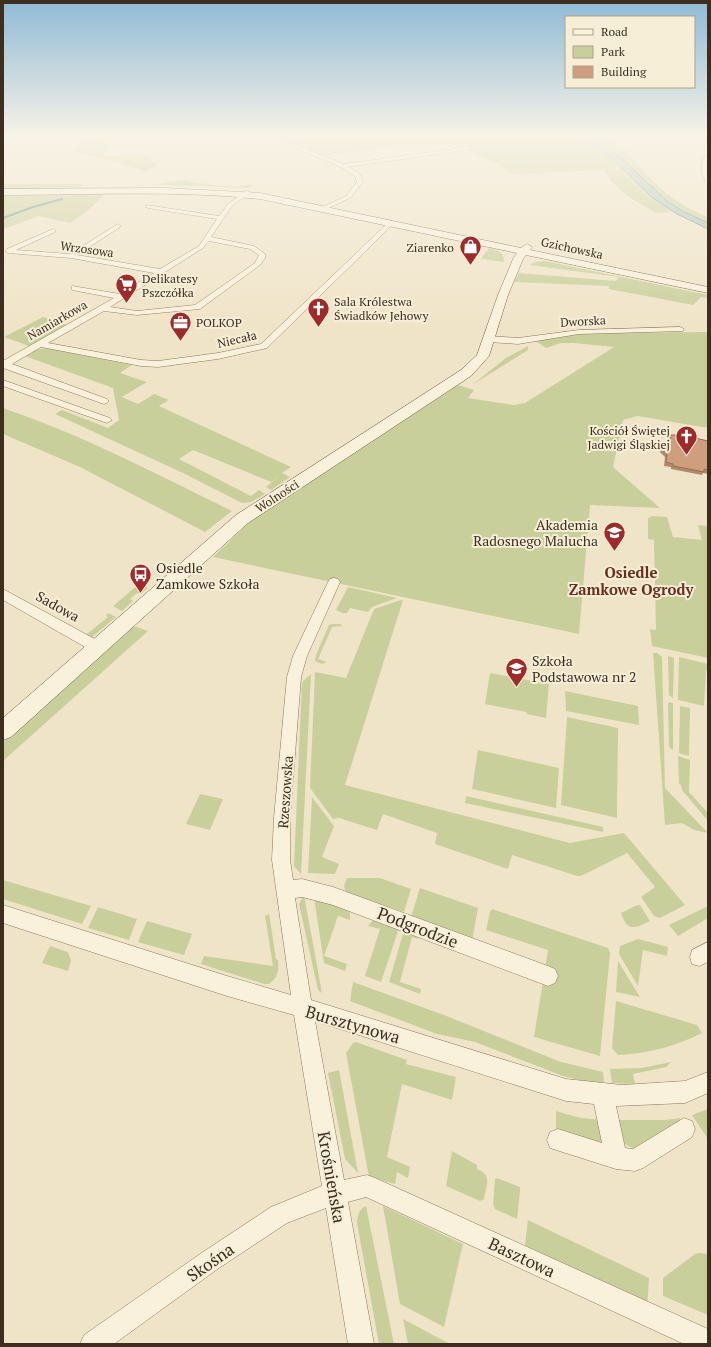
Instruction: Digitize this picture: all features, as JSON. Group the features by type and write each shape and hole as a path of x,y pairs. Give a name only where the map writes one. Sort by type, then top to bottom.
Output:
{"street":[{"name":"Namiarkowa","path":"4,364 122,297 202,247 209,239 220,218 230,205 237,200"},
{"name":"Gzichowska","path":"285,200 525,249 708,290"},
{"path":"325,207 340,200"},
{"path":"148,206 220,218"},
{"name":"Gzichowska","path":"325,207 391,223 708,285"},
{"name":"Niecała","path":"41,344 141,363 158,364 218,356 264,346 391,223"},
{"path":"72,256 118,226"},
{"path":"6,252 53,231"},
{"path":"103,308 137,313 197,307 258,264 262,258 262,254 255,248 209,239"},
{"name":"Wolności","path":"3,731 242,519 466,373 483,356 503,295 518,259 525,249"},
{"name":"Wrzosowa","path":"6,252 72,256 162,272"},
{"name":"Namiarkowa","path":"75,288 122,297"},
{"name":"Dworska","path":"488,338 518,341 579,332 680,329"},
{"path":"4,364 104,401"},
{"path":"3,383 107,420"},
{"name":"Rzeszowska","path":"303,1009 285,890 282,860 282,818 294,677 300,656 334,582"},
{"name":"Sadowa","path":"3,594 97,647"},
{"name":"Podgrodzie","path":"285,890 302,888 333,896 405,921 548,976"},
{"name":"Bursztynowa","path":"3,914 566,1090 622,1096 685,1092 708,1082"},
{"name":"Krośnieńska","path":"303,1009 361,1344"},
{"path":"603,1094 616,1158"},
{"path":"558,1140 616,1158 635,1160 684,1129"},
{"name":"Basztowa","path":"335,1194 367,1186 708,1342"},
{"name":"Skośna","path":"93,1344 211,1260 279,1215 320,1198 335,1194"}],"green space":[{"path":"3,200 99,200 90,209 70,223 39,216 3,229"},
{"path":"634,200 653,200 672,212 656,213"},
{"path":"667,200 675,200 708,218 708,222 685,212"},
{"path":"489,248 500,252 503,256 504,262 481,259"},
{"path":"545,261 708,295 708,298 701,297 693,305 609,289 609,286 514,282 519,273 616,281 619,277 530,265 535,262"},
{"path":"43,317 67,325 29,346 4,337"},
{"path":"708,332 708,428 638,416 623,420 613,467 660,508 590,505 579,634 213,557 255,517 458,385 474,390 468,398 514,405 525,403 614,347 561,343 546,348 534,340 580,333"},
{"path":"528,346 528,350 472,385 506,358"},
{"path":"46,348 132,365 120,373 147,382 122,397 138,404 154,394 169,400 159,406 291,467 282,473 290,477 271,490 266,487 280,475 271,482 193,450 179,459 251,496 259,490 265,494 251,502 242,503 183,473 55,414 62,410 108,428 119,420 113,388 25,356 35,350"},
{"path":"3,408 62,430 147,469 232,511 205,532 80,467 3,434"},
{"path":"652,516 667,517 673,537 702,540 698,525 708,526 708,658 652,646 650,629 656,630 654,540 648,539 648,518"},
{"path":"139,584 148,588 141,594 137,593 130,599 133,601 122,611 113,606"},
{"path":"348,587 397,598 372,607 368,612 350,608 347,613 342,613 336,610"},
{"path":"403,600 345,785 570,843 624,833 685,905 660,918 654,916 641,897 655,887 627,853 581,876 512,855 508,869 435,844 437,833 383,814 377,830 339,818 333,819 310,788 315,672 346,678 374,609"},
{"path":"108,613 116,617 91,638 83,634 87,634 108,617 106,615"},
{"path":"340,624 343,626 332,627 318,659 327,662 322,664 315,661 316,655 329,625"},
{"path":"131,627 137,627 148,631 3,761 3,742"},
{"path":"653,653 657,653 662,657 665,788 708,833 694,830 682,823 665,825"},
{"path":"668,656 674,658 673,698 669,695"},
{"path":"679,657 708,664 708,671 706,671 704,706 678,700"},
{"path":"490,673 549,684 546,718 527,714 526,712 485,704"},
{"path":"311,674 301,874 294,866 302,682"},
{"path":"565,691 638,706 639,725 566,711"},
{"path":"668,703 673,703 673,750 669,746"},
{"path":"680,706 690,708 689,756 679,753"},
{"path":"567,717 618,728 617,818 561,805"},
{"path":"478,750 559,768 556,808 472,789"},
{"path":"678,756 690,760 689,792 708,813 708,821 682,790 681,785 679,784"},
{"path":"200,794 223,799 210,830 186,824"},
{"path":"466,796 603,827 603,832 465,803"},
{"path":"312,797 334,826 322,857 339,864 335,874 308,873"},
{"path":"347,878 380,878 411,889 404,912 346,892 344,886"},
{"path":"3,880 91,906 82,924 3,899"},
{"path":"420,888 478,908 472,941 411,917"},
{"path":"304,895 322,993 318,990 299,904"},
{"path":"314,897 347,908 350,913 350,920 338,916 324,956 347,964 345,971 324,963"},
{"path":"640,905 650,921 640,926 629,926 623,919 621,913"},
{"path":"708,906 708,918 678,936 669,925"},
{"path":"98,907 137,919 129,940 88,928"},
{"path":"492,909 608,948 610,953 600,1056 534,1037 548,950 486,930"},
{"path":"269,914 276,959 278,960 277,974 272,982 269,984 264,984 201,964 204,956 273,966 265,916"},
{"path":"379,919 400,925 381,982 365,976 380,929 368,926 372,921"},
{"path":"147,921 192,934 184,955 138,942"},
{"path":"405,927 417,935 418,939 412,937 400,982 421,989 420,994 389,982"},
{"path":"638,939 668,947 667,956 643,950 638,986 619,954 620,946"},
{"path":"50,946 68,952 71,961 68,971 42,963"},
{"path":"618,961 640,997 616,992"},
{"path":"353,982 444,1015 561,1062 603,1072 604,1082 600,1084 591,1083 563,1076 475,1042 437,1034 350,1001"},
{"path":"616,1001 697,1025 702,1033 682,1042 661,1048 640,1053 618,1055 612,1048"},
{"path":"356,1042 407,1060 406,1064 456,1077 452,1100 402,1084 387,1157 410,1167 408,1178 397,1172 395,1184 369,1177 346,1053 353,1043"},
{"path":"671,1062 666,1067 633,1074 635,1084 612,1083 610,1069 642,1068"},
{"path":"339,1070 358,1173 345,1159 328,1073"},
{"path":"708,1109 708,1139 692,1115"},
{"path":"556,1111 581,1118 604,1120 605,1149 556,1129"},
{"path":"680,1118 681,1121 636,1148 627,1145 624,1142 619,1134 614,1120 665,1120"},
{"path":"452,1151 477,1165 477,1169 485,1174 487,1178 487,1185 484,1199 480,1201 446,1186"},
{"path":"497,1178 520,1187 517,1219 495,1209 493,1205 495,1179"},
{"path":"366,1206 394,1344 379,1344 357,1223 360,1211"},
{"path":"383,1206 463,1244 444,1327 400,1304"},
{"path":"528,1220 649,1278 647,1309 524,1253"},
{"path":"695,1254 708,1254 708,1315 663,1296 663,1278"},
{"path":"403,1319 450,1344 408,1344"}],"water":[{"path":"655,200 666,200 684,212 708,223 708,229 677,214"}],"building":[{"name":"Kościół Świętej Jadwigi Śląskiej","path":"671,435 682,435 708,441 708,470 704,469 704,472 673,466 673,464 666,462 667,454 661,449 668,447 668,439 670,439"}],"waterway":[{"path":"3,218 33,207 59,200"}],"place":[{"name":"Ziarenko","path":"470,266"},
{"name":"Delikatesy Pszczółka","path":"127,304"},
{"name":"Sala Królestwa Świadków Jehowy","path":"319,328"},
{"name":"POLKOP","path":"181,342"},
{"name":"Kościół Świętej Jadwigi Śląskiej","path":"686,456"},
{"name":"Akademia Radosnego Malucha","path":"614,552"},
{"name":"Osiedle Zamkowe Szkoła","path":"141,594"},
{"name":"Szkoła Podstawowa nr 2","path":"516,688"}],"district":[{"name":"Osiedle Zamkowe Ogrody","path":"631,580"}]}
